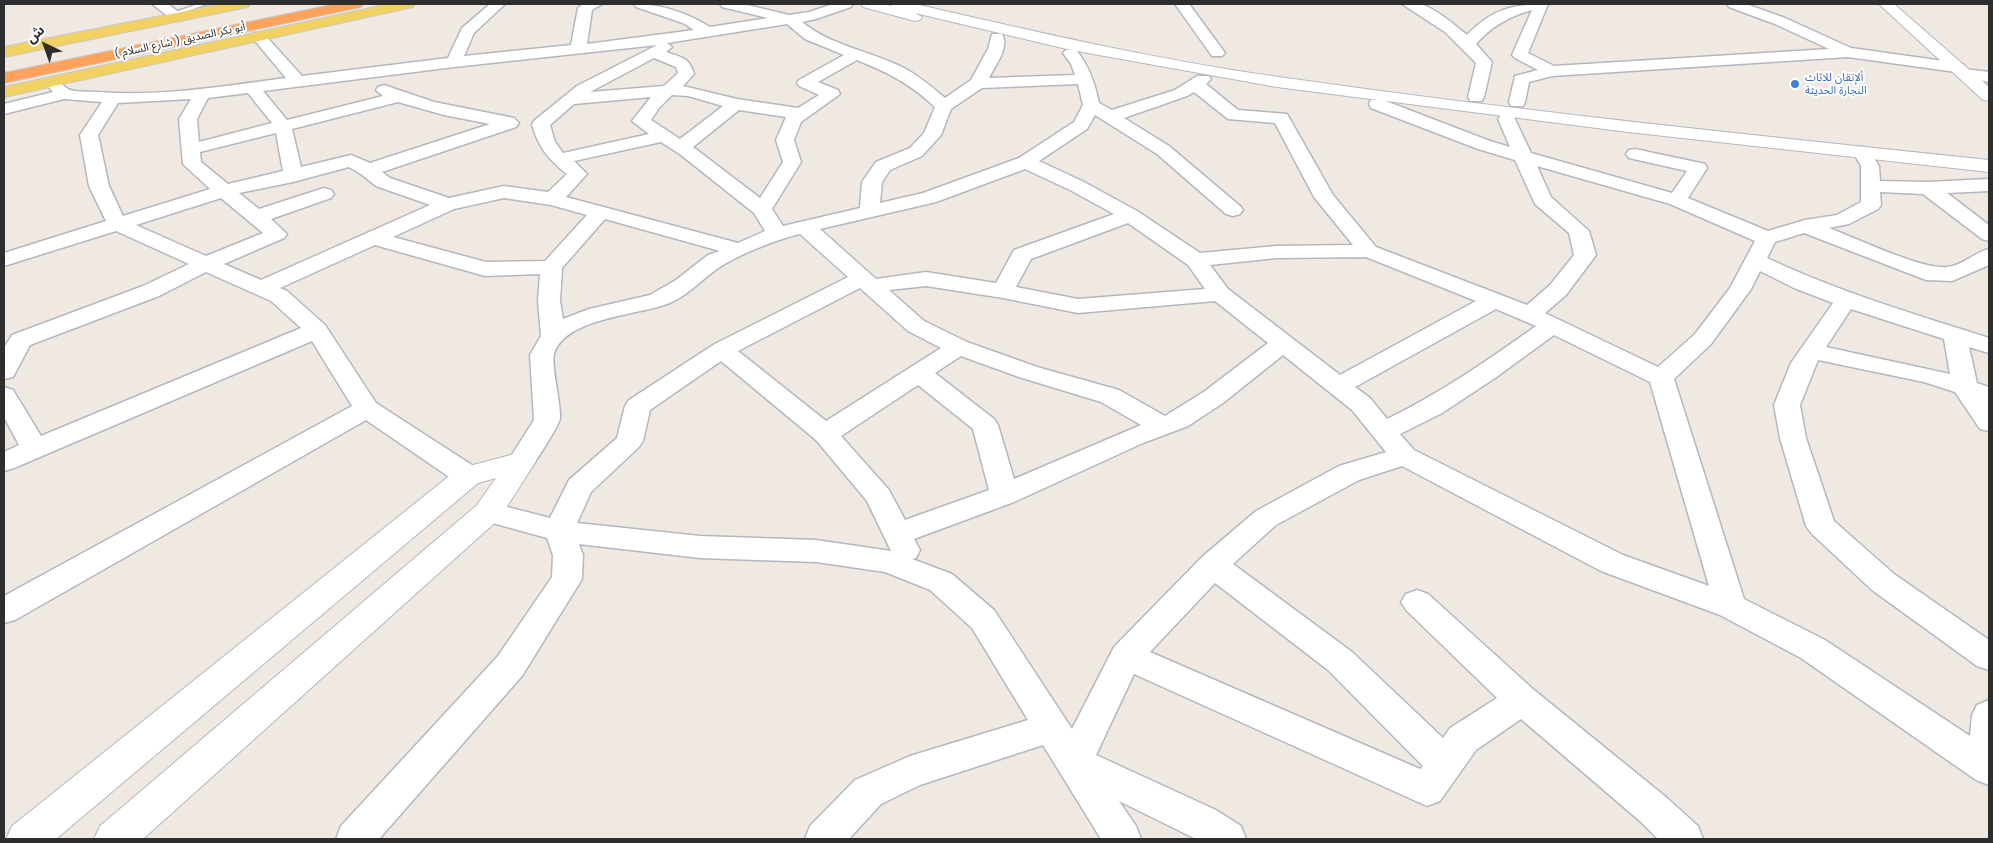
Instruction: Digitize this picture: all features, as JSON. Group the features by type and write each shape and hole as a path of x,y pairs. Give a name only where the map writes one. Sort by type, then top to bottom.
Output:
{"highway":[{"name":"( شارع السلام ) أبو بكر الصديق","path":"4,61 240,9 285,4"},
{"name":"( شارع السلام ) أبو بكر الصديق","path":"4,78 256,31 356,4"}],"main road":[{"path":"4,84 256,31 408,4"},
{"path":"868,4 997,37 1199,82 1377,104 1499,99"},
{"path":"898,4 1212,62 1338,80 1599,110 1989,150"},
{"path":"936,4 974,19 1071,45 1277,82 1628,127 1989,166"},
{"path":"1886,4 1989,96"},
{"path":"4,52 176,15 240,9"},
{"path":"4,57 240,9"},
{"path":"4,92 52,82 256,31"},
{"path":"1197,50 1235,56"},
{"path":"1458,87 1499,99 1628,127"},
{"path":"26,839 468,476 522,461"},
{"path":"114,839 488,512 522,461"}],"street":[{"path":"159,4 176,15"},
{"path":"454,62 467,30 498,4"},
{"path":"578,50 584,8 595,4"},
{"path":"641,4 688,20 709,33"},
{"path":"727,4 791,20 810,36 898,70 923,87 944,106"},
{"path":"4,109 64,94 113,98 253,90 454,62 684,37 811,16 846,4"},
{"path":"1182,4 1217,53"},
{"path":"1409,4 1430,14 1468,43 1484,62 1542,200 1578,230 1585,255 1558,290 1530,314"},
{"path":"1468,43 1493,20 1514,8 1540,4"},
{"path":"1540,4 1520,54 1552,71"},
{"path":"1736,4 1848,52"},
{"path":"256,31 299,83"},
{"path":"354,76 398,98 510,123 541,124 557,107 590,86 684,37"},
{"path":"870,212 872,182 883,166 916,152 932,135 944,106 978,83 996,49 997,37"},
{"path":"654,52 683,64 686,74 653,104 641,122 681,147 762,209 777,233"},
{"path":"1499,99 1521,79 1552,71 1848,52 1961,70 1989,77"},
{"path":"522,461 547,420 542,355 553,336 573,323 597,314 658,300 684,285 716,260 777,233 928,198 973,184 1026,162 1080,125 1091,106 1079,63 1071,53"},
{"path":"762,209 792,162 785,140 793,119 832,94 805,83 856,54"},
{"path":"978,83 1085,79"},
{"path":"52,82 64,94"},
{"path":"1109,117 1181,94 1199,82 1234,115 1282,118 1324,197 1369,251"},
{"path":"253,90 282,126 293,176"},
{"path":"568,100 669,90 689,91 736,104 801,114"},
{"path":"4,372 12,343 151,291 207,263 277,234 226,190 192,164 188,119 202,94"},
{"path":"113,98 90,135 99,186 117,224 279,296 317,330 366,409 468,476"},
{"path":"191,149 398,98"},
{"path":"681,147 736,104"},
{"path":"1377,104 1484,145 1677,200 1766,238 1805,226 1842,220 1871,205 1870,166 1862,152"},
{"path":"1091,106 1163,150 1233,210"},
{"path":"368,170 510,123"},
{"path":"541,124 544,138 552,154 578,174 552,199"},
{"path":"559,159 663,136"},
{"path":"1635,154 1698,168 1677,200"},
{"path":"4,260 226,190 293,176 351,161 368,170 383,182 448,204"},
{"path":"1026,162 1077,186 1130,215 1196,260 1220,294 1361,404 1404,456 1612,563 1731,606 1813,649 1988,768"},
{"path":"1871,186 1928,188 1989,185"},
{"path":"1928,188 1989,235"},
{"path":"262,288 448,204 504,192 552,199 738,249"},
{"path":"257,217 324,194"},
{"path":"553,336 549,301 552,268 600,213"},
{"path":"1003,292 1022,255 1130,215"},
{"path":"1805,226 1926,273 1952,274 1988,258 1989,255"},
{"path":"805,227 916,326 959,347 1028,372 1110,396 1163,426"},
{"path":"375,238 485,268 552,268"},
{"path":"1661,378 1703,339 1740,290 1766,238"},
{"path":"1196,260 1276,252 1369,251 1530,314 1661,378 1675,433 1706,522 1731,606"},
{"path":"1754,260 1802,283 1846,300 1978,337 1965,388 1989,423"},
{"path":"355,839 510,666 567,579 568,555 559,531 579,487 630,441 638,406 722,350 868,282 926,278 1078,306 1220,294"},
{"path":"1339,386 1495,300"},
{"path":"1846,300 1803,362 1787,405 1793,438 1821,526 1883,582 1989,656"},
{"path":"1384,431 1433,407 1486,373 1552,325"},
{"path":"4,462 317,330"},
{"path":"897,534 1004,496 1179,420 1214,397 1284,343"},
{"path":"825,434 959,347"},
{"path":"722,350 825,434 879,497 916,573"},
{"path":"1811,351 1930,376 1989,395"},
{"path":"919,373 985,425 1004,496"},
{"path":"4,395 35,449"},
{"path":"4,611 366,409"},
{"path":"1074,762 1126,656 1214,565 1266,518 1349,473 1404,456"},
{"path":"488,512 559,531 700,547 816,551 889,562 941,582 983,619 1122,839"},
{"path":"1214,565 1340,661 1444,764"},
{"path":"1417,602 1522,700 1654,810 1684,839"},
{"path":"1126,656 1427,789 1463,738 1522,700"},
{"path":"1988,768 1989,714"},
{"path":"824,839 868,792 910,772 1052,727"},
{"path":"1074,762 1204,822 1227,839"}],"lane":[{"path":"176,15 204,4"}],"place":[{"name":"ألإتقان للاثاث النجارة الحديثة","path":"1795,84"}]}
